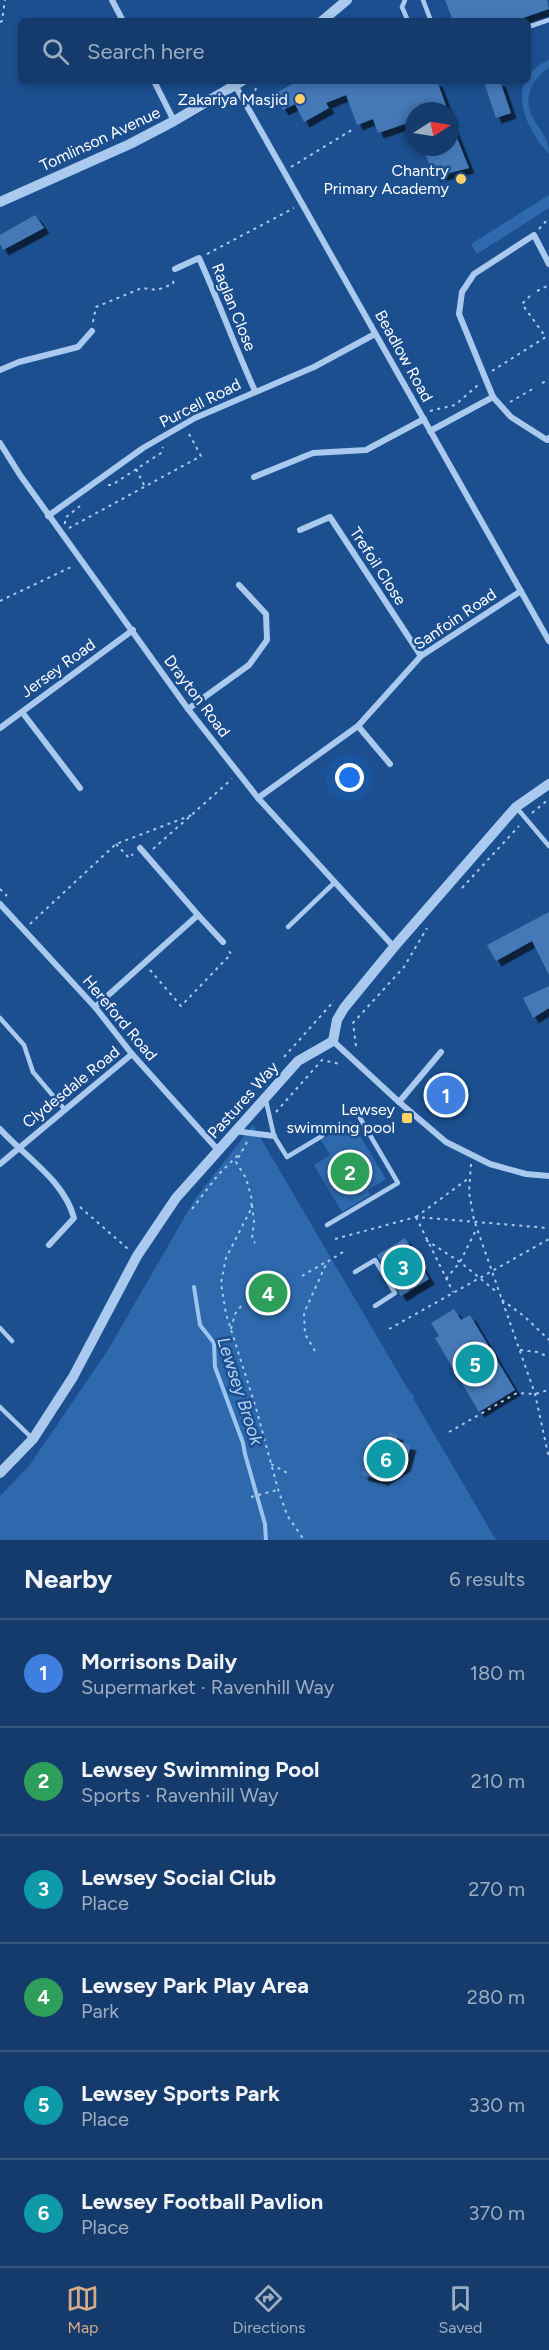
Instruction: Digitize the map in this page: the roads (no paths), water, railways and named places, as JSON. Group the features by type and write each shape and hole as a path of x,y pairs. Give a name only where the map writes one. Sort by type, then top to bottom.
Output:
{"street":[{"path":"112,0 121,18"},
{"path":"326,18 347,0"},
{"path":"156,84 174,121"},
{"name":"Tomlinson Avenue","path":"0,202 130,144 236,84"},
{"name":"Beadlow Road","path":"239,84 302,204 549,641"},
{"path":"549,264 534,235 474,274 462,292 459,314 493,398 511,417 547,440 549,438"},
{"name":"Raglan Close","path":"175,269 199,258 222,307 232,341 255,391"},
{"path":"0,370 19,362 78,347 92,331"},
{"name":"Purcell Road","path":"48,516 99,477 184,424 314,367 375,334"},
{"path":"430,431 493,398"},
{"path":"254,477 313,453 366,450 424,419"},
{"name":"Drayton Road","path":"0,443 48,516 133,630 188,709 238,773 334,883 394,947"},
{"name":"Trefoil Close","path":"300,530 330,517 421,656"},
{"path":"188,709 249,664 267,640 266,614 239,585"},
{"name":"Sanfoin Road","path":"258,798 358,726 421,656 522,591"},
{"name":"Jersey Road","path":"0,728 133,630"},
{"path":"22,712 81,788"},
{"path":"358,726 390,764"},
{"path":"549,784 516,807 394,947 344,1008 337,1020 333,1041 446,1142 490,1164 526,1174 549,1176"},
{"path":"140,848 223,942"},
{"name":"Hereford Road","path":"0,904 95,1006 132,1054 218,1150"},
{"path":"95,1006 198,915"},
{"name":"Pastures Way","path":"0,1473 33,1439 74,1377 137,1256 176,1198 298,1061 333,1041"},
{"path":"399,1102 441,1052"},
{"name":"Clydesdale Road","path":"0,1164 132,1054"},
{"path":"0,1129 17,1149 30,1156 70,1202 74,1218 49,1245"},
{"path":"235,1131 274,1136"}],"lane":[{"path":"405,0 402,7 407,18"},
{"path":"423,0 430,18"},
{"path":"531,26 549,20"},
{"path":"516,807 549,846"},
{"path":"288,927 334,883"},
{"path":"0,1018 24,1045 33,1072 65,1110"},
{"path":"265,1096 274,1136 286,1157 322,1136"},
{"path":"327,1225 398,1183 360,1118"},
{"path":"355,1272 375,1260 395,1293 375,1306"},
{"path":"0,1328 12,1341"},
{"path":"0,1407 33,1439"}],"waterway":[{"name":"Lewsey Brook","path":"194,1287 200,1325 214,1343 215,1367 243,1443 265,1524 266,1540"}],"place":[{"name":"Zakariya Masjid","path":"300,99"},
{"name":"Chantry Primary Academy","path":"461,179"},
{"name":"Morrisons Daily","path":"446,1095"},
{"name":"Lewsey swimming pool","path":"407,1118"},
{"name":"Lewsey Swimming Pool","path":"350,1172"},
{"name":"Lewsey Social Club","path":"403,1267"},
{"name":"Lewsey Park Play Area","path":"268,1293"},
{"name":"Lewsey Sports Park","path":"475,1364"},
{"name":"Lewsey Football Pavlion","path":"386,1459"}]}
